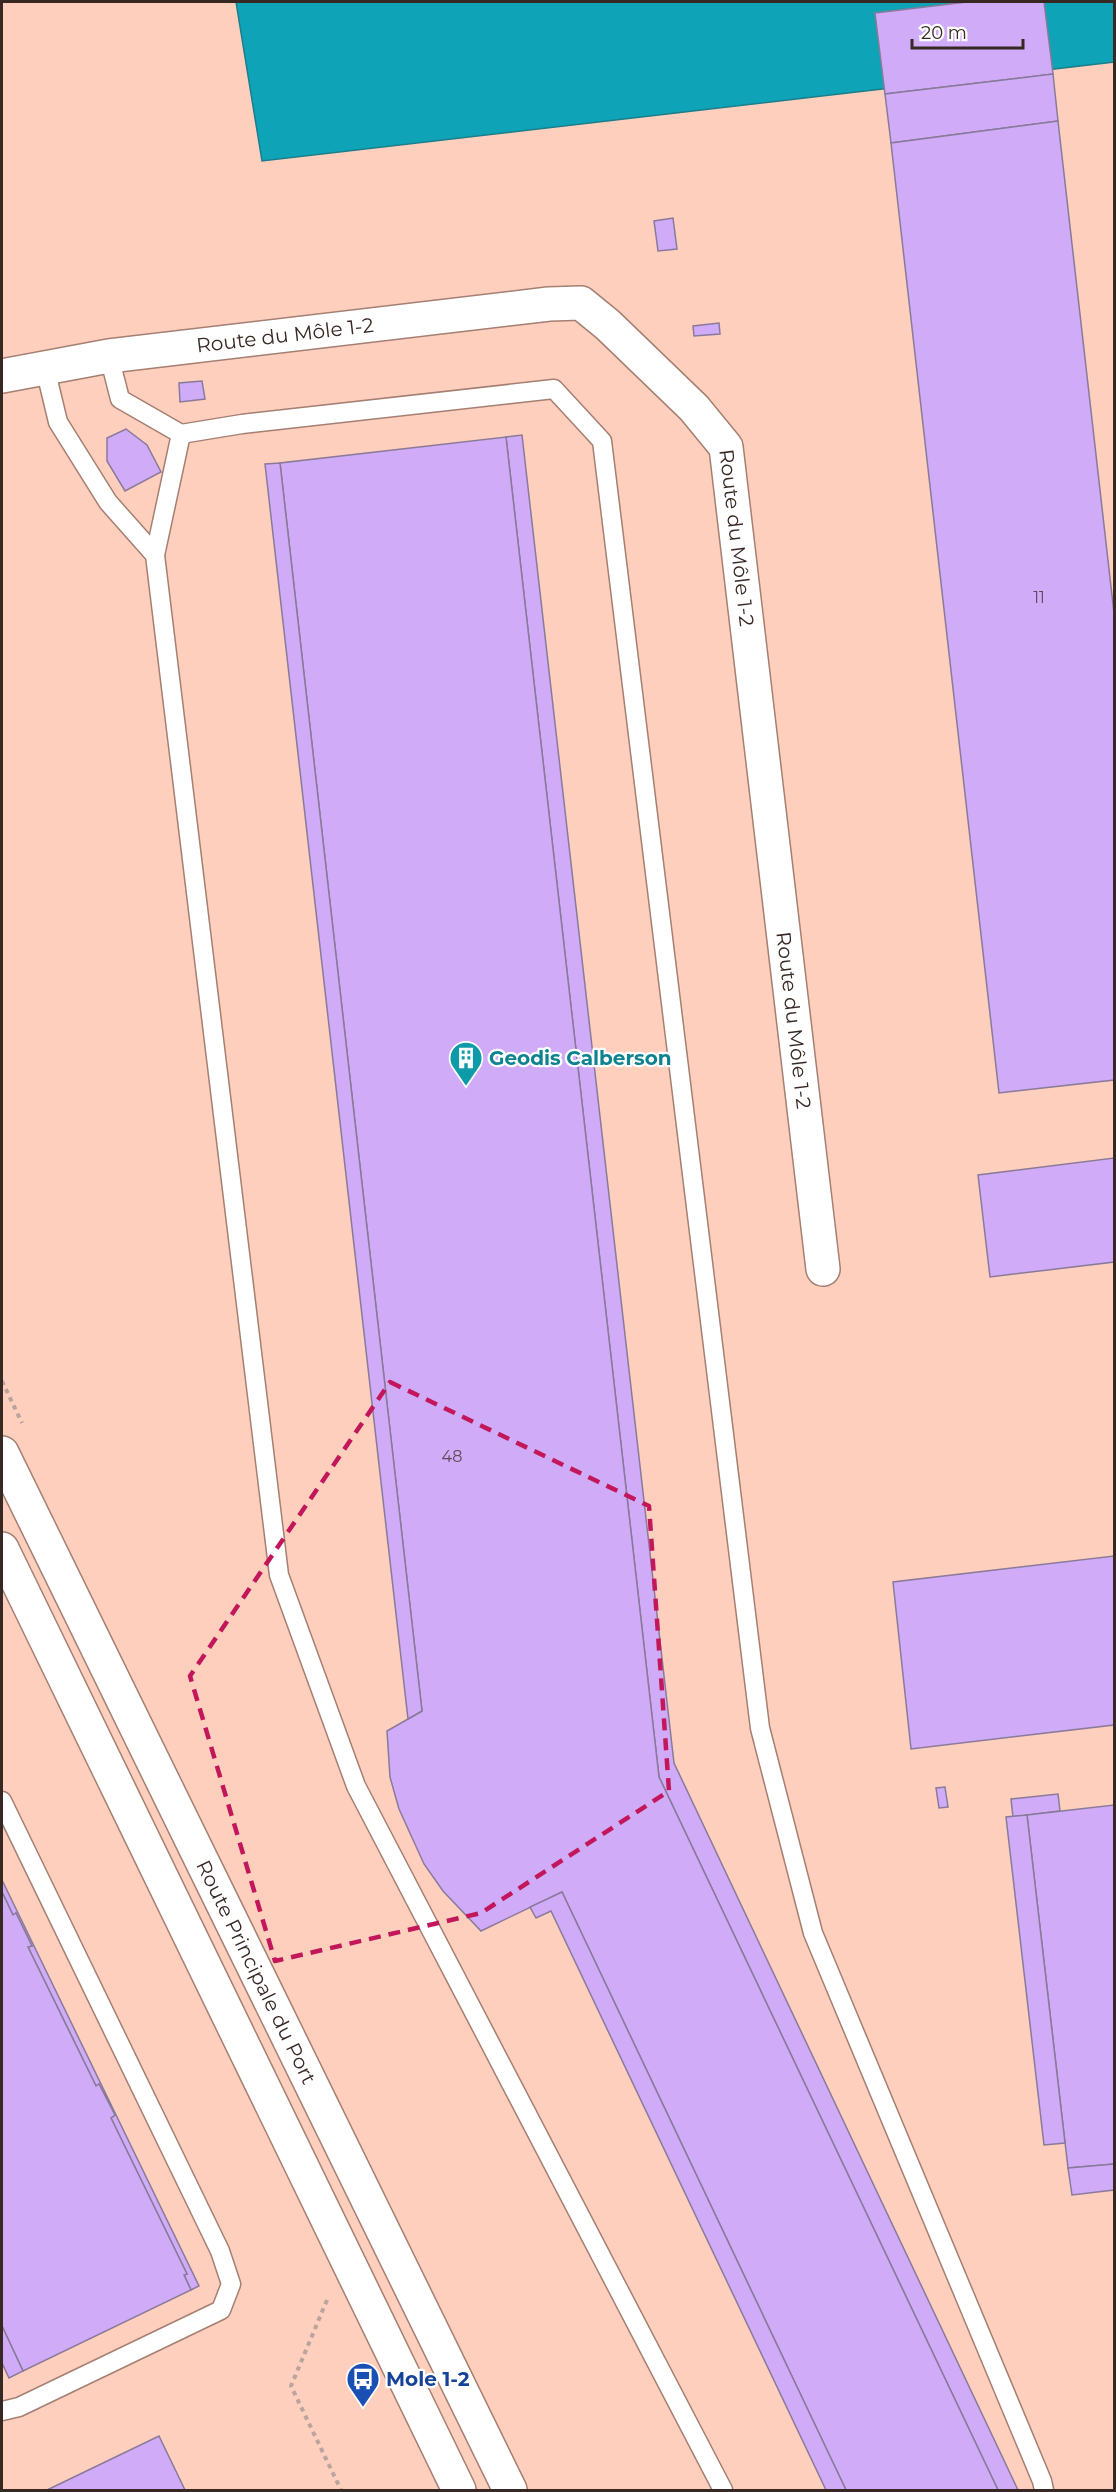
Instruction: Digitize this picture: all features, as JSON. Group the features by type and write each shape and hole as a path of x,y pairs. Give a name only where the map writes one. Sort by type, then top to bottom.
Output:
{"main road":[{"name":"Route du Môle 1-2","path":"2,376 109,356 549,304 581,303 608,325 694,408 726,447 823,1269"},
{"name":"Route Principale du Port","path":"2,1453 510,2490"},
{"path":"2,1549 459,2490"}],"lane":[{"path":"109,356 120,399 181,434 242,424 554,389 602,441 760,1728 813,1933 1044,2490"},
{"path":"45,368 58,422 108,502 155,555"},
{"path":"181,434 155,555 279,1575 356,1786 723,2490"},
{"path":"2,1801 220,2251 231,2284 221,2310 19,2407 2,2411"}],"path":[{"path":"329,2293 291,2386 341,2490"}],"highlighted area":[{"path":"390,1382 649,1506 669,1791 481,1913 275,1961 190,1676"}],"shaded area":[{"path":"2,2 236,2 263,161 1114,62 1114,2490 2,2490"}],"water":[{"path":"236,2 1114,2 1114,62 262,161"}],"building":[{"path":"967,2 1044,2 1053,74 885,94 875,13"},
{"path":"1053,74 1058,121 891,143 885,94"},
{"path":"1058,121 1114,613 1114,1080 999,1093 891,143"},
{"path":"673,218 677,249 658,251 654,221"},
{"path":"719,323 720,334 694,336 693,326"},
{"path":"202,381 205,399 180,402 179,383"},
{"path":"126,429 147,445 161,472 125,491 107,461 107,438"},
{"path":"522,435 674,1763 1018,2490 998,2490 659,1777 506,437"},
{"name":"Geodis Calberson","path":"506,437 659,1777 998,2490 846,2490 562,1892 481,1931 443,1891 424,1864 399,1809 390,1777 387,1731 422,1711 280,463"},
{"path":"280,463 422,1711 408,1719 265,464"},
{"path":"1114,1158 1114,1262 990,1277 978,1175"},
{"path":"1114,1556 1114,1725 911,1749 893,1582"},
{"path":"945,1787 948,1807 939,1808 936,1788"},
{"path":"1058,1794 1060,1811 1013,1817 1011,1799"},
{"path":"1114,1805 1114,2164 1068,2168 1027,1815"},
{"path":"1027,1815 1065,2143 1044,2145 1006,1817"},
{"path":"2,1880 199,2286 191,2290 184,2275 187,2274 111,2118 115,2115 99,2084 96,2086 28,1947 32,1946 16,1913 13,1915 2,1892"},
{"path":"2,1892 13,1915 16,1913 32,1946 28,1947 96,2086 99,2084 115,2115 111,2118 187,2274 184,2275 191,2290 23,2371 2,2326"},
{"path":"562,1892 846,2490 826,2490 551,1911 536,1918 530,1907"},
{"path":"1114,2164 1114,2190 1072,2195 1068,2168"},
{"path":"2,2326 23,2371 9,2378 2,2363"},
{"path":"159,2436 185,2490 47,2490"}],"place":[{"name":"Geodis Calberson","path":"466,1087"},
{"name":"Mole 1-2","path":"363,2408"}]}
